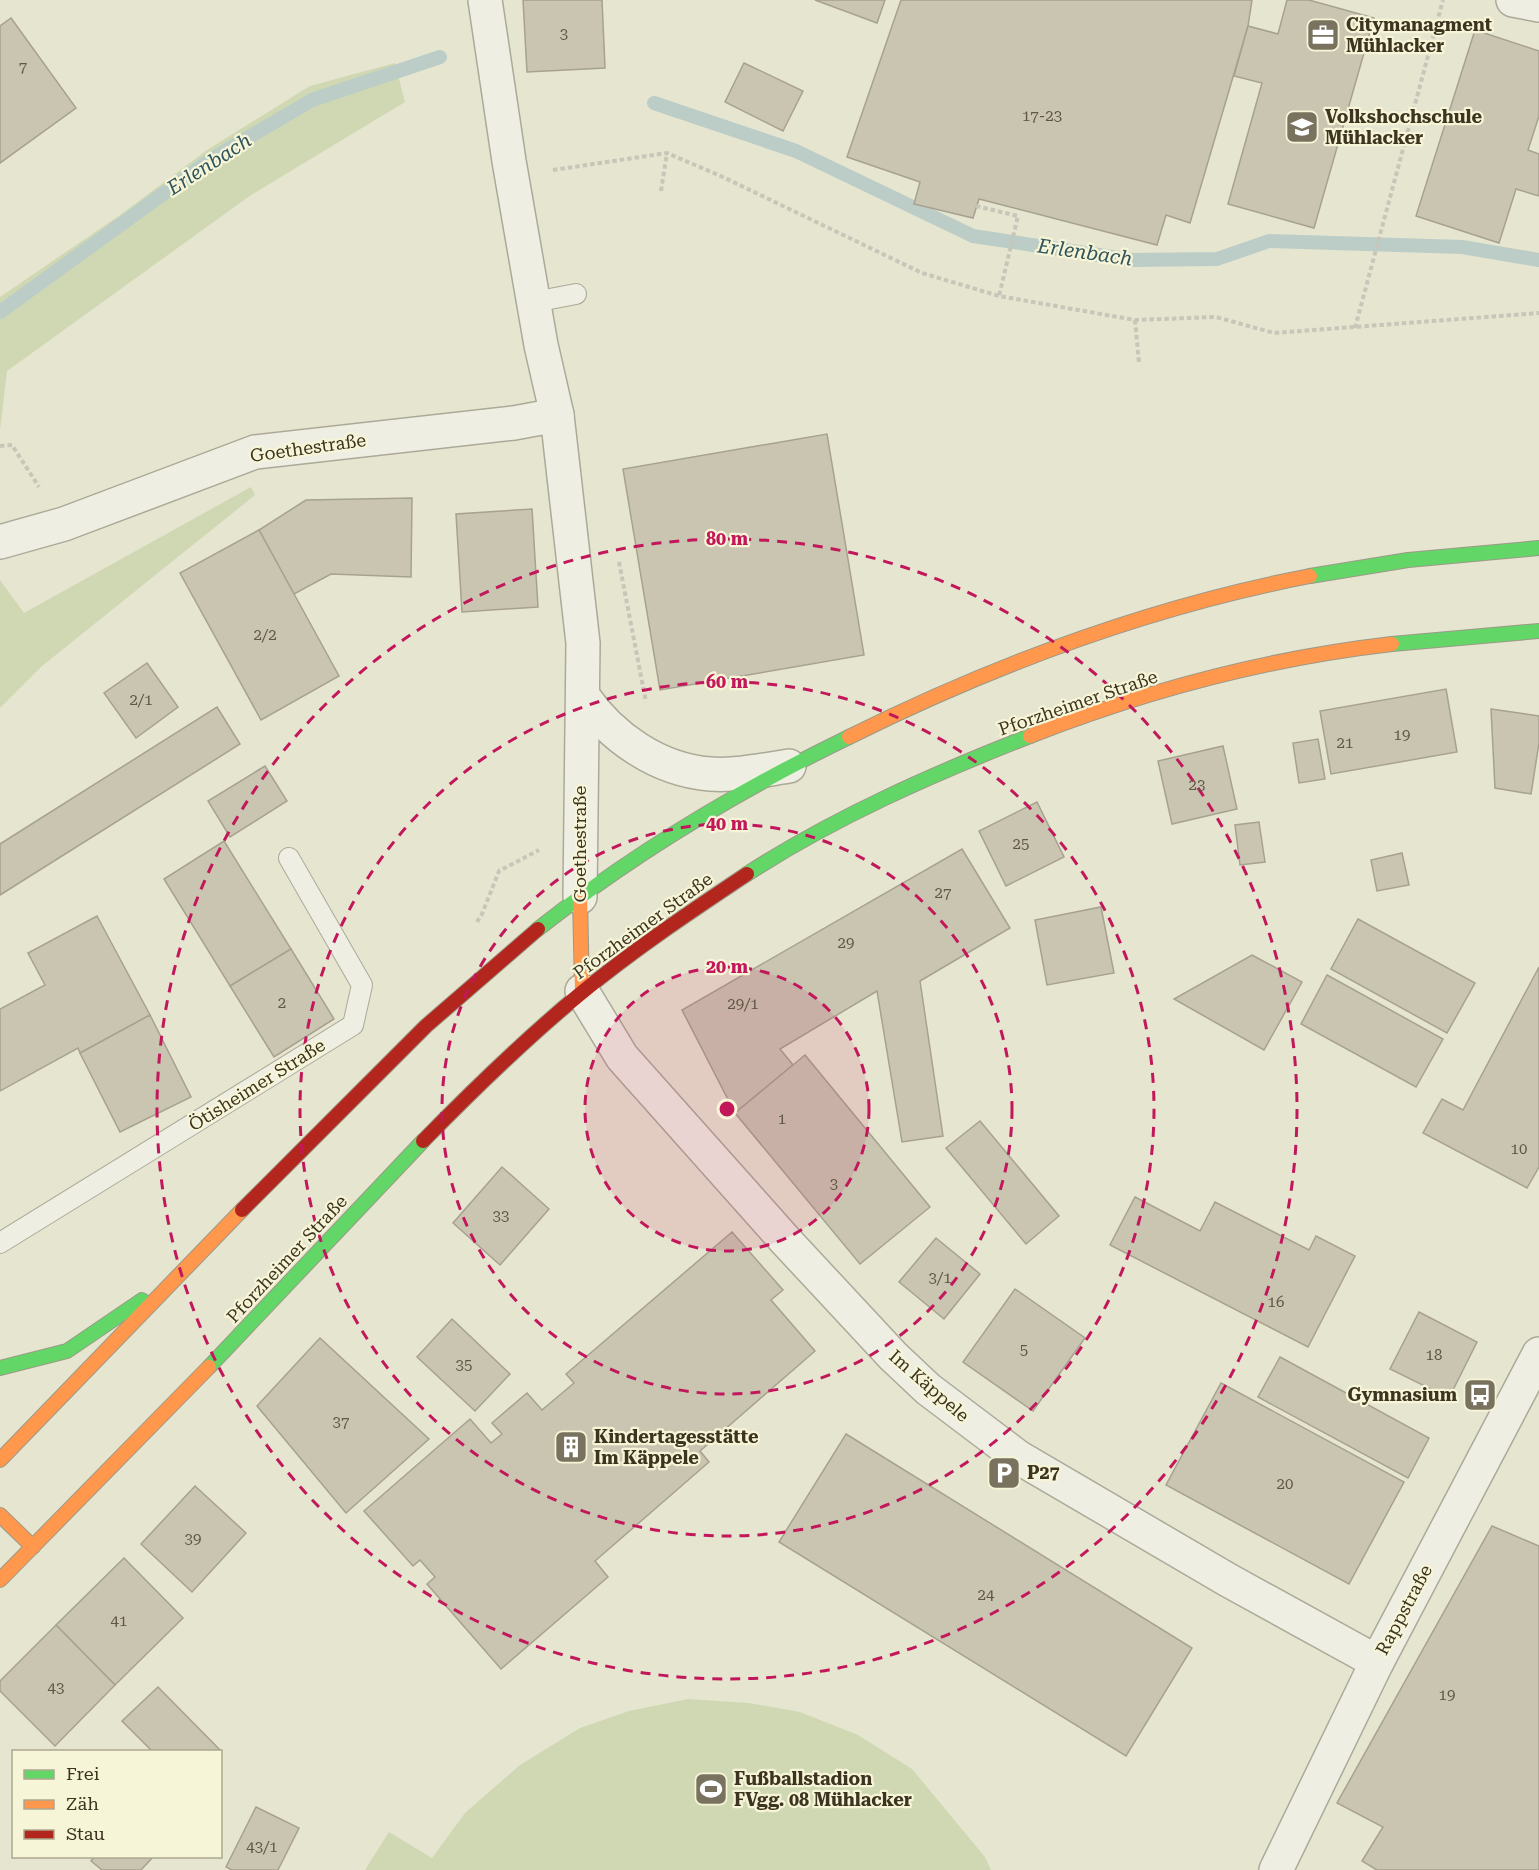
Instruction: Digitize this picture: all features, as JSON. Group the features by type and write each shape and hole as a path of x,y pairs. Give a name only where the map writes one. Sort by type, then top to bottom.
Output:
{"main road":[{"path":"0,1460 185,1268 418,1034 492,966 580,897 673,835 789,766 917,703 988,673 1194,602 1411,560 1539,548"},
{"name":"Pforzheimer Straße","path":"0,1580 212,1364 459,1102 582,992 678,918 808,836 914,785 1028,735 1134,700 1272,665 1382,645 1539,631"},
{"name":"Goethestraße","path":"580,897 582,992"},
{"path":"0,1368 40,1360 67,1351 122,1315 185,1268"},
{"path":"0,1515 33,1547"}],"street":[{"name":"Goethestraße","path":"485,0 509,161 557,415 583,643 580,897"},
{"path":"1513,0 1539,5"},
{"name":"Goethestraße","path":"0,542 64,524 255,452 514,423 557,415"},
{"path":"583,696 599,720 621,738 666,763 710,774 749,772 789,766"},
{"name":"Im Käppele","path":"582,992 622,1057 785,1240 893,1356 928,1389 1027,1462 1228,1580 1377,1662"},
{"name":"Rappstraße","path":"1276,1870 1324,1766 1377,1662 1539,1354"}],"lane":[{"path":"534,302 576,294"},
{"name":"Ötisheimer Straße","path":"0,1243 353,1025 362,985 289,858"}],"path":[{"path":"1355,328 1443,0"},
{"path":"661,191 667,153"},
{"path":"544,171 667,153 723,177 922,273 999,296 1135,320 1216,317 1274,333 1539,313"},
{"path":"976,207 1018,216 999,296"},
{"path":"1135,320 1139,363"},
{"path":"0,446 12,445 64,524"}],"green space":[{"path":"395,63 405,102 251,195 7,371 0,430 0,297 123,213 207,150 310,86"},
{"path":"251,487 255,495 42,666 0,708 0,580 24,613"},
{"name":"Fußballstadion FVgg. 08 Mühlacker","path":"688,1699 749,1703 800,1712 858,1735 912,1769 985,1857 991,1870 365,1870 389,1832 432,1858 465,1813 520,1765 580,1728 629,1711"}],"building":[{"path":"523,0 602,0 605,68 527,72"},
{"path":"815,0 885,0 877,23"},
{"path":"901,0 1252,0 1248,26 1190,223 1166,215 1157,245 979,199 973,218 914,204 920,182 847,157"},
{"path":"1287,0 1309,0 1374,18 1314,228 1228,204 1262,83 1234,76 1248,26 1278,34"},
{"path":"11,18 76,108 0,163 0,26"},
{"path":"1475,30 1539,51 1539,116 1528,150 1539,154 1539,196 1516,189 1499,243 1416,216"},
{"path":"744,63 803,91 783,131 725,102"},
{"path":"827,434 864,655 660,690 623,469"},
{"path":"412,498 411,577 331,574 294,594 259,530 306,500"},
{"path":"532,509 538,607 462,612 456,514"},
{"path":"259,530 339,676 261,720 180,573"},
{"path":"147,663 178,707 136,738 104,693"},
{"path":"1446,689 1457,752 1331,774 1320,711"},
{"path":"217,707 240,744 0,895 0,844"},
{"path":"1491,709 1539,716 1539,743 1531,794 1495,788"},
{"path":"1318,739 1325,779 1299,783 1293,743"},
{"path":"1223,746 1237,809 1172,824 1158,761"},
{"path":"265,766 287,801 230,837 208,801"},
{"path":"1037,802 1064,857 1006,886 979,831"},
{"path":"1259,822 1265,862 1240,865 1235,825"},
{"path":"224,841 291,949 230,986 164,879"},
{"path":"962,849 1010,928 920,981 943,1136 902,1142 877,991 780,1049 793,1065 735,1113 682,1010"},
{"path":"1402,853 1409,885 1377,891 1371,860"},
{"path":"1101,907 1114,973 1047,985 1035,920"},
{"path":"97,916 150,1015 80,1053 78,1048 0,1091 0,1009 45,985 28,953"},
{"path":"1358,919 1475,983 1447,1033 1331,969"},
{"path":"291,949 334,1019 274,1057 230,986"},
{"path":"1252,955 1302,982 1264,1050 1174,999"},
{"path":"1539,967 1539,1167 1527,1188 1423,1133 1442,1099 1463,1110"},
{"path":"1327,975 1443,1039 1416,1087 1301,1024"},
{"path":"150,1015 191,1097 120,1132 80,1053"},
{"path":"805,1055 930,1207 860,1264 735,1113"},
{"path":"980,1121 1059,1216 1026,1244 946,1148"},
{"path":"502,1167 549,1209 500,1265 453,1223"},
{"path":"1135,1197 1200,1231 1215,1202 1309,1250 1316,1236 1355,1256 1308,1347 1110,1245"},
{"name":"Kindertagesstätte Im Käppele","path":"732,1232 783,1290 771,1300 815,1351 700,1451 709,1462 595,1561 608,1577 501,1669 427,1584 435,1577 420,1560 413,1566 364,1511 470,1419 491,1443 502,1434 492,1423 527,1393 542,1410 574,1383 566,1374"},
{"path":"936,1238 980,1274 944,1319 899,1282"},
{"path":"1015,1289 1085,1338 1033,1411 963,1362"},
{"path":"1419,1312 1477,1342 1449,1398 1390,1369"},
{"path":"452,1319 510,1374 475,1411 417,1357"},
{"path":"320,1338 429,1439 346,1513 257,1406"},
{"path":"1280,1357 1429,1438 1408,1478 1258,1397"},
{"path":"1221,1383 1404,1482 1349,1584 1166,1485"},
{"path":"846,1434 1192,1648 1126,1756 779,1542"},
{"path":"195,1486 246,1533 192,1592 141,1544"},
{"path":"1492,1526 1539,1546 1539,1870 1377,1870 1362,1861 1383,1827 1337,1803"},
{"path":"124,1558 183,1618 115,1685 56,1625"},
{"path":"56,1625 115,1685 55,1746 0,1691 0,1681"},
{"path":"158,1687 220,1750 151,1750 122,1721"},
{"path":"256,1807 299,1828 278,1870 232,1870 226,1867"},
{"path":"93,1858 152,1858 141,1870 102,1870 91,1861"}],"waterway":[{"name":"Erlenbach","path":"0,312 210,160 312,100 440,57"},
{"name":"Erlenbach","path":"654,103 796,151 973,236 1132,260 1217,259 1269,241 1462,247 1539,260"}],"traffic: fast":[{"path":"1310,576 1408,560 1539,548"},
{"path":"1392,644 1539,631"},
{"path":"747,874 780,853 850,815 957,766 1030,736"},
{"path":"538,929 649,849 728,801 849,737"},
{"path":"209,1367 423,1141"},
{"path":"0,1368 67,1351 142,1300"}],"traffic: slow":[{"path":"849,737 960,685 1074,641 1191,604 1310,576"},
{"path":"1030,736 1118,705 1208,678 1300,658 1392,644"},
{"path":"580,897 582,991"},
{"path":"0,1460 242,1210"},
{"path":"0,1580 209,1367"},
{"path":"0,1515 33,1547"}],"traffic: jam":[{"path":"423,1141 499,1066 580,994 641,947 747,874"},
{"path":"242,1210 426,1026 538,929"}],"place":[{"name":"Citymanagment Mühlacker","path":"1323,35"},
{"name":"Volkshochschule Mühlacker","path":"1302,127"},
{"name":"Gymnasium","path":"1480,1395"},
{"name":"Kindertagesstätte Im Käppele","path":"571,1447"},
{"name":"P27","path":"1004,1473"},
{"name":"Fußballstadion FVgg. 08 Mühlacker","path":"711,1789"}]}
